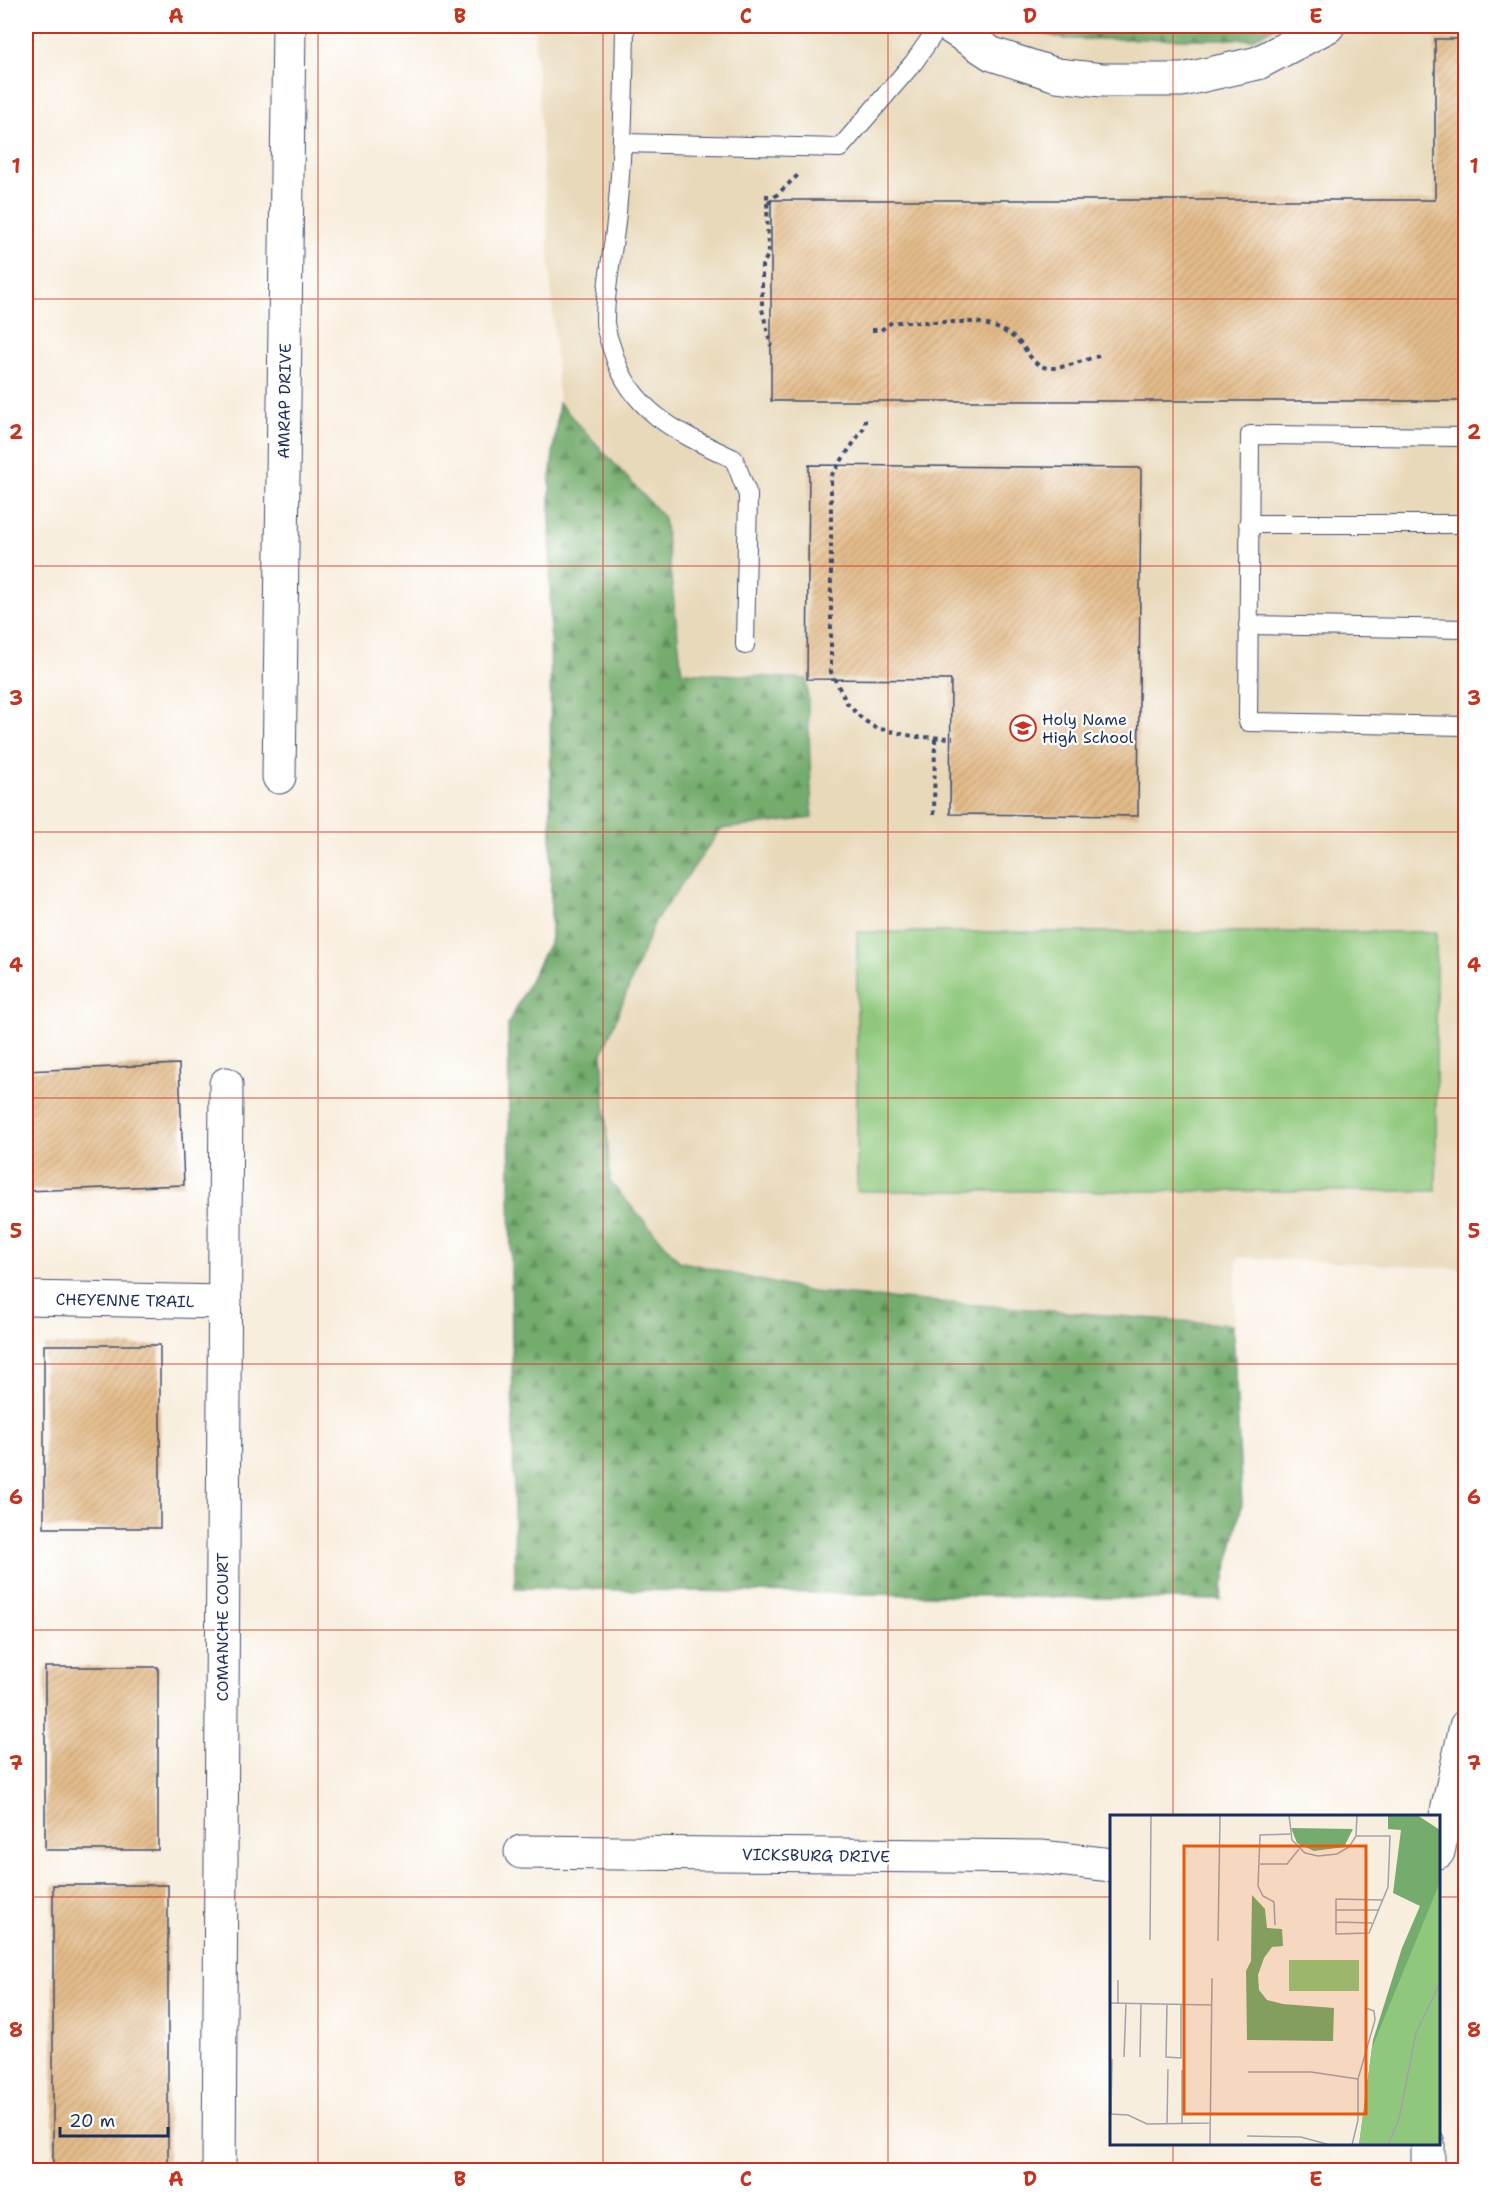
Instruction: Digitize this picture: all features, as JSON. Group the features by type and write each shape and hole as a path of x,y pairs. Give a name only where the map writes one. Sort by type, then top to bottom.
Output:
{"street":[{"name":"AMRAP DRIVE","path":"279,777 289,26"},
{"path":"949,26 992,54 1057,75 1102,80 1182,80 1258,63 1328,26"},
{"name":"COMANCHE COURT","path":"219,2170 226,1084"},
{"name":"CHEYENNE TRAIL","path":"26,1298 225,1302"},
{"path":"1440,1843 1466,1726"},
{"name":"VICKSBURG DRIVE","path":"521,1852 1041,1857 1110,1865"},
{"path":"1428,2145 1428,2170"}],"lane":[{"path":"625,26 624,143 617,217 608,273 605,324 618,371 645,409 686,436 734,459 748,495 745,645"},
{"path":"624,143 840,148 914,62 939,26"},
{"path":"1466,437 1250,435 1248,524 1248,722 1466,726"},
{"path":"1248,524 1466,524"},
{"path":"1248,625 1466,629"}],"path":[{"path":"767,194 768,255 762,266 762,309 771,346"},
{"path":"873,330 881,330 892,322 975,322 989,324 1009,334 1036,364 1043,367 1061,367 1100,356"},
{"path":"865,419 865,426 831,476 831,672 847,703 876,728 897,734 953,738"},
{"path":"934,815 935,738"}],"shaded area":[{"name":"Holy Name High School","path":"534,26 1465,26 1465,1269 1237,1257 1233,1325 628,1454"}],"green space":[{"path":"1010,26 1277,26 1252,39 1065,39"},
{"path":"559,403 664,518 682,672 807,679 812,818 721,829 655,921 602,1054 610,1182 679,1261 811,1292 1233,1325 1242,1504 1220,1600 515,1588 508,1024 551,939 550,479"},
{"path":"857,932 1436,932 1436,1191 857,1191"}],"building":[{"path":"1435,39 1466,39 1466,401 771,401 771,200 1435,200"},
{"path":"809,465 1141,468 1138,816 950,814 951,680 807,679"},
{"path":"179,1064 184,1185 26,1191 26,1071"},
{"path":"44,1345 160,1345 160,1528 44,1528"},
{"path":"45,1667 158,1667 158,1850 45,1850"},
{"path":"53,1885 168,1885 168,2170 53,2170"}],"place":[{"name":"Holy Name High School","path":"1023,728"}]}
